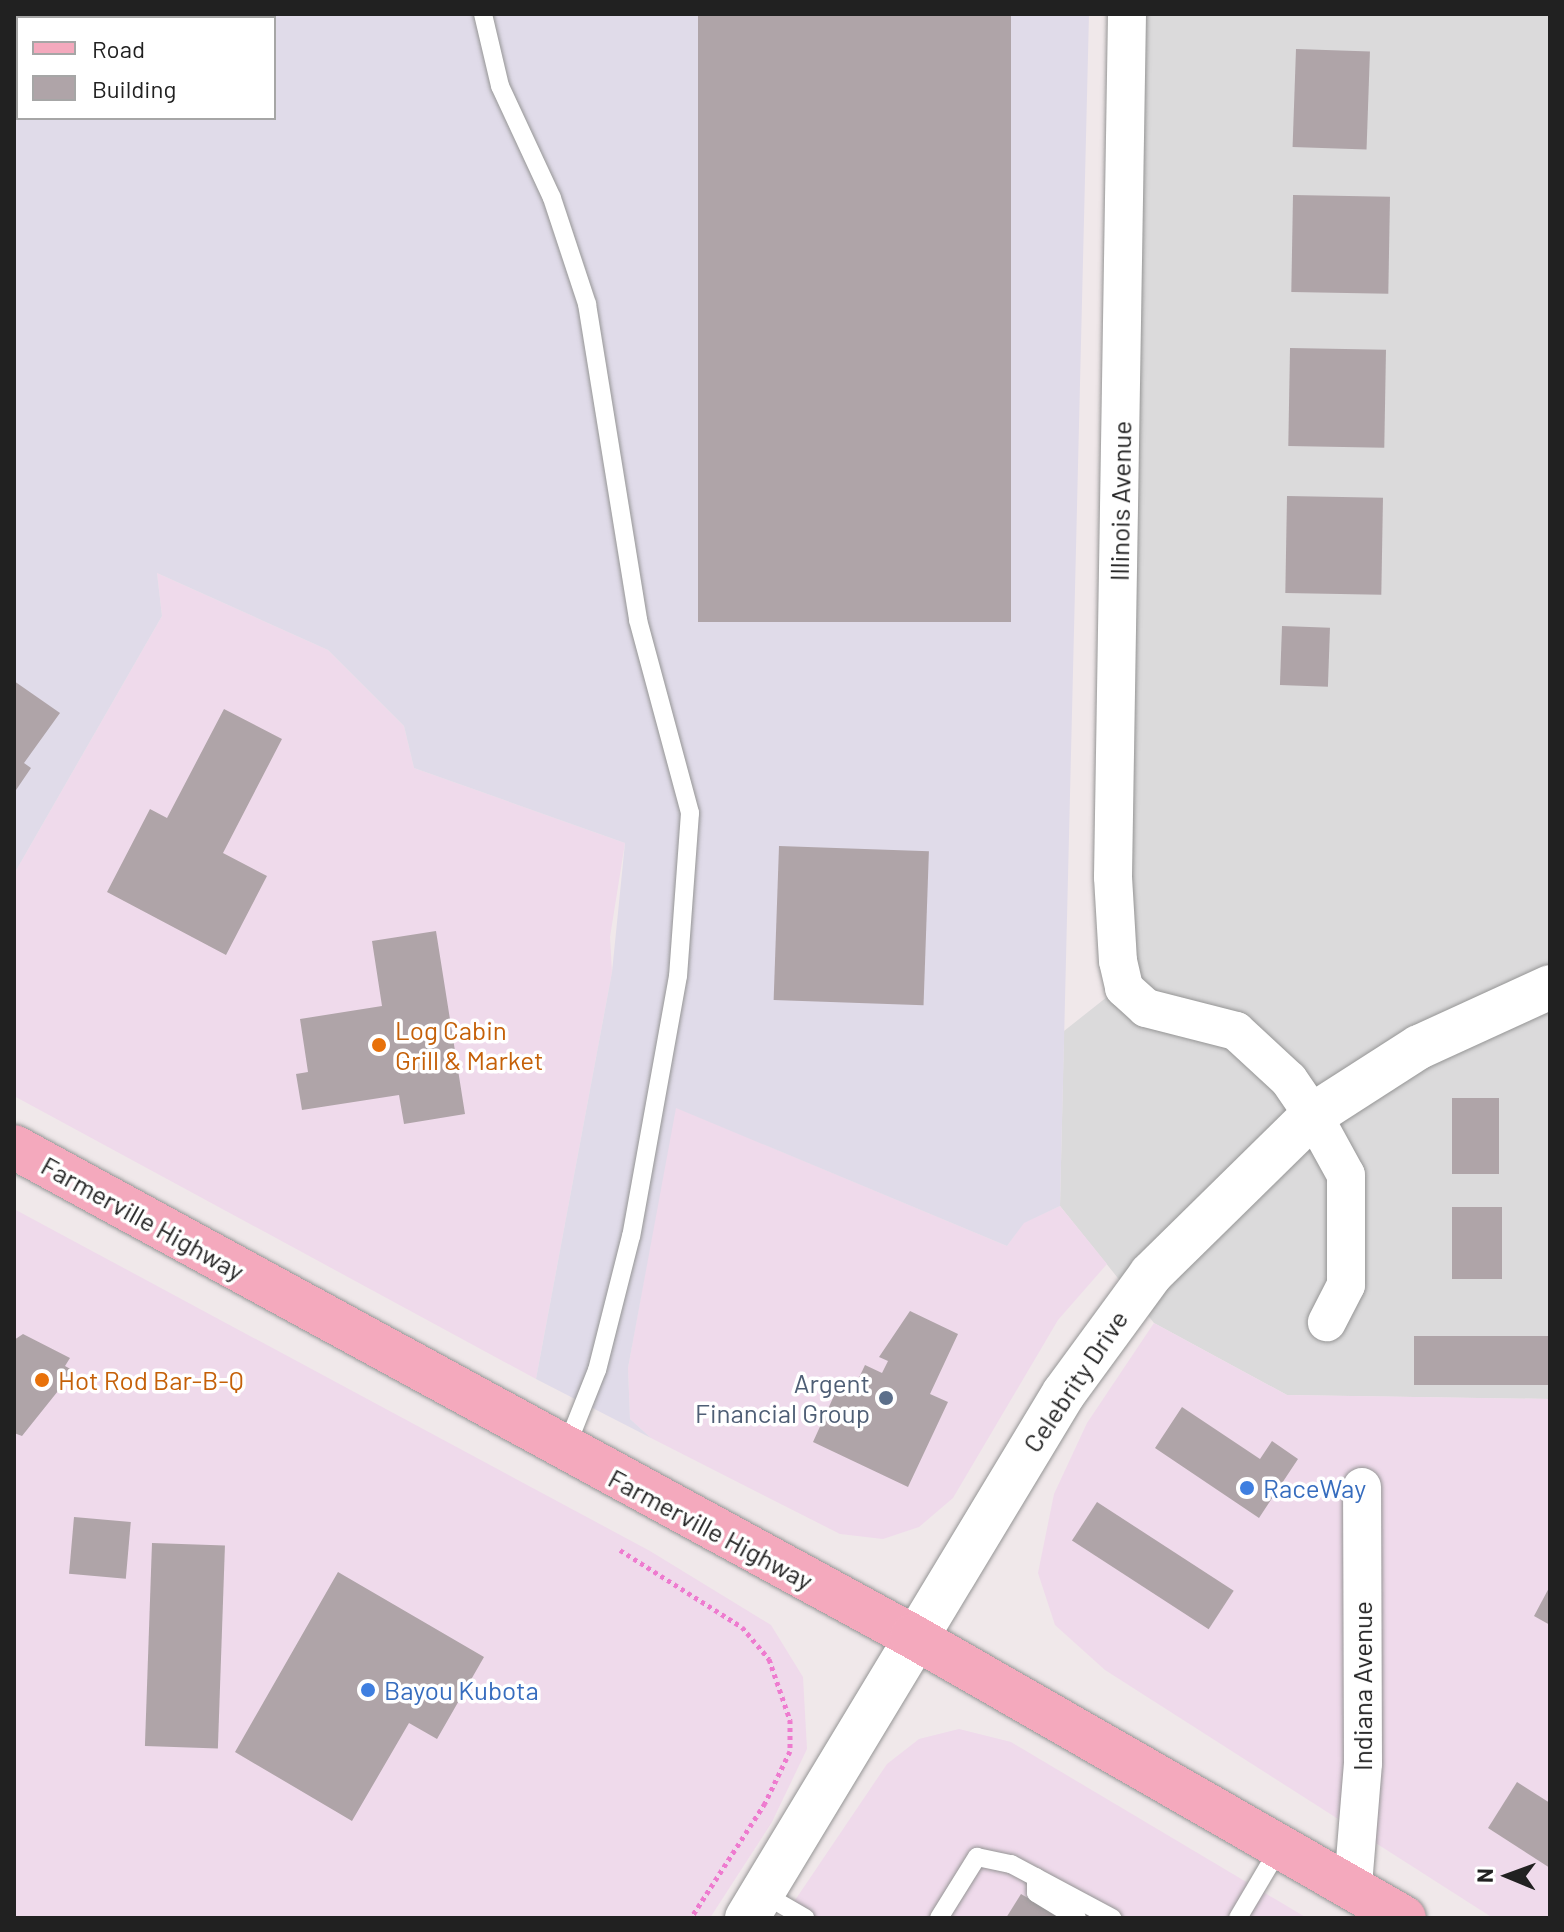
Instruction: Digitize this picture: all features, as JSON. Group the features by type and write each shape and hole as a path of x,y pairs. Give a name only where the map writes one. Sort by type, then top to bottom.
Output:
{"main road":[{"name":"Farmerville Highway","path":"14,1147 565,1451 912,1636 1353,1885 1404,1918"}],"street":[{"name":"Illinois Avenue","path":"1127,14 1113,877 1124,988 1160,1014 1236,1031 1289,1080 1313,1115"},
{"name":"Celebrity Drive","path":"755,1905 912,1636 1105,1330 1194,1225 1313,1115 1419,1047 1550,987"},
{"path":"1313,1115 1346,1175 1346,1285 1327,1322"},
{"name":"Indiana Avenue","path":"1353,1885 1363,1763 1362,1487"}],"lane":[{"path":"483,14 500,86 552,198 587,304 638,620 690,813 678,976 631,1236 597,1370 565,1451"},
{"path":"1238,1918 1281,1845"},
{"path":"939,1918 977,1857 1036,1877 1112,1918"},
{"path":"1036,1877 1036,1893 1077,1918"},
{"path":"755,1905 805,1918"}],"path":[{"path":"620,1550 742,1627 769,1659 790,1720 790,1751 765,1803 691,1918"}],"shaded area":[{"path":"14,14 1089,14 1060,1206 1024,1223 1007,1246 676,1108 628,1368 630,1419 651,1438 536,1379 612,972 625,843 414,768 404,726 328,650 157,573 162,616 14,874"},
{"path":"1142,14 1550,14 1550,1399 1287,1395 1154,1323 1060,1206 1064,1031 1136,974 1128,952"},
{"path":"157,573 328,650 404,726 414,768 625,843 610,937 612,972 536,1379 14,1096 14,874 162,616"},
{"path":"675,1107 1007,1246 1023,1223 1060,1206 1107,1264 1058,1320 953,1498 919,1527 883,1539 840,1534 651,1438 630,1419 628,1368"},
{"path":"14,1209 650,1551 771,1625 803,1677 807,1749 772,1822 710,1918 14,1918"},
{"path":"1154,1323 1287,1395 1550,1399 1550,1918 1493,1918 1105,1670 1055,1625 1038,1573 1054,1494 1087,1423"},
{"path":"959,1729 1011,1742 1307,1918 783,1918 887,1764 919,1739"}],"building":[{"path":"698,14 1011,14 1011,622 698,622"},
{"path":"1296,49 1370,52 1367,150 1293,147"},
{"path":"1293,195 1390,197 1388,294 1291,292"},
{"path":"1290,348 1386,350 1384,448 1288,446"},
{"path":"1287,496 1383,498 1381,595 1285,593"},
{"path":"1282,626 1330,628 1328,687 1280,685"},
{"path":"14,681 60,713 24,763 31,768 14,793"},
{"path":"224,709 282,739 223,853 267,876 226,955 107,892 150,809 167,818"},
{"path":"779,846 929,851 924,1005 774,1000"},
{"name":"Log Cabin Grill & Market","path":"436,931 465,1114 404,1124 399,1095 302,1110 296,1074 308,1072 300,1019 382,1006 372,941"},
{"path":"1452,1098 1499,1098 1499,1174 1452,1174"},
{"path":"1452,1207 1502,1207 1502,1279 1452,1279"},
{"name":"Argent Financial Group","path":"910,1311 958,1334 930,1394 948,1402 908,1487 813,1442 842,1378 856,1384 865,1365 882,1373 888,1361 879,1357"},
{"name":"Hot Rod Bar-B-Q","path":"23,1334 70,1358 65,1366 74,1371 22,1436 14,1433 14,1340"},
{"path":"1414,1336 1550,1336 1550,1385 1414,1385"},
{"name":"RaceWay","path":"1182,1407 1260,1459 1272,1441 1298,1459 1259,1518 1155,1448"},
{"path":"1097,1502 1234,1591 1209,1629 1072,1541"},
{"path":"74,1517 131,1522 126,1579 69,1574"},
{"path":"152,1543 225,1546 218,1748 145,1746"},
{"name":"Bayou Kubota","path":"338,1572 484,1657 437,1739 409,1723 352,1821 235,1752"},
{"path":"1550,1586 1550,1625 1534,1616"},
{"path":"1517,1782 1550,1803 1550,1868 1488,1828"},
{"path":"1021,1894 1062,1918 1006,1918"}],"place":[{"name":"Log Cabin Grill & Market","path":"379,1045"},
{"name":"Hot Rod Bar-B-Q","path":"42,1380"},
{"name":"Argent Financial Group","path":"886,1398"},
{"name":"RaceWay","path":"1247,1488"},
{"name":"Bayou Kubota","path":"368,1690"}]}
